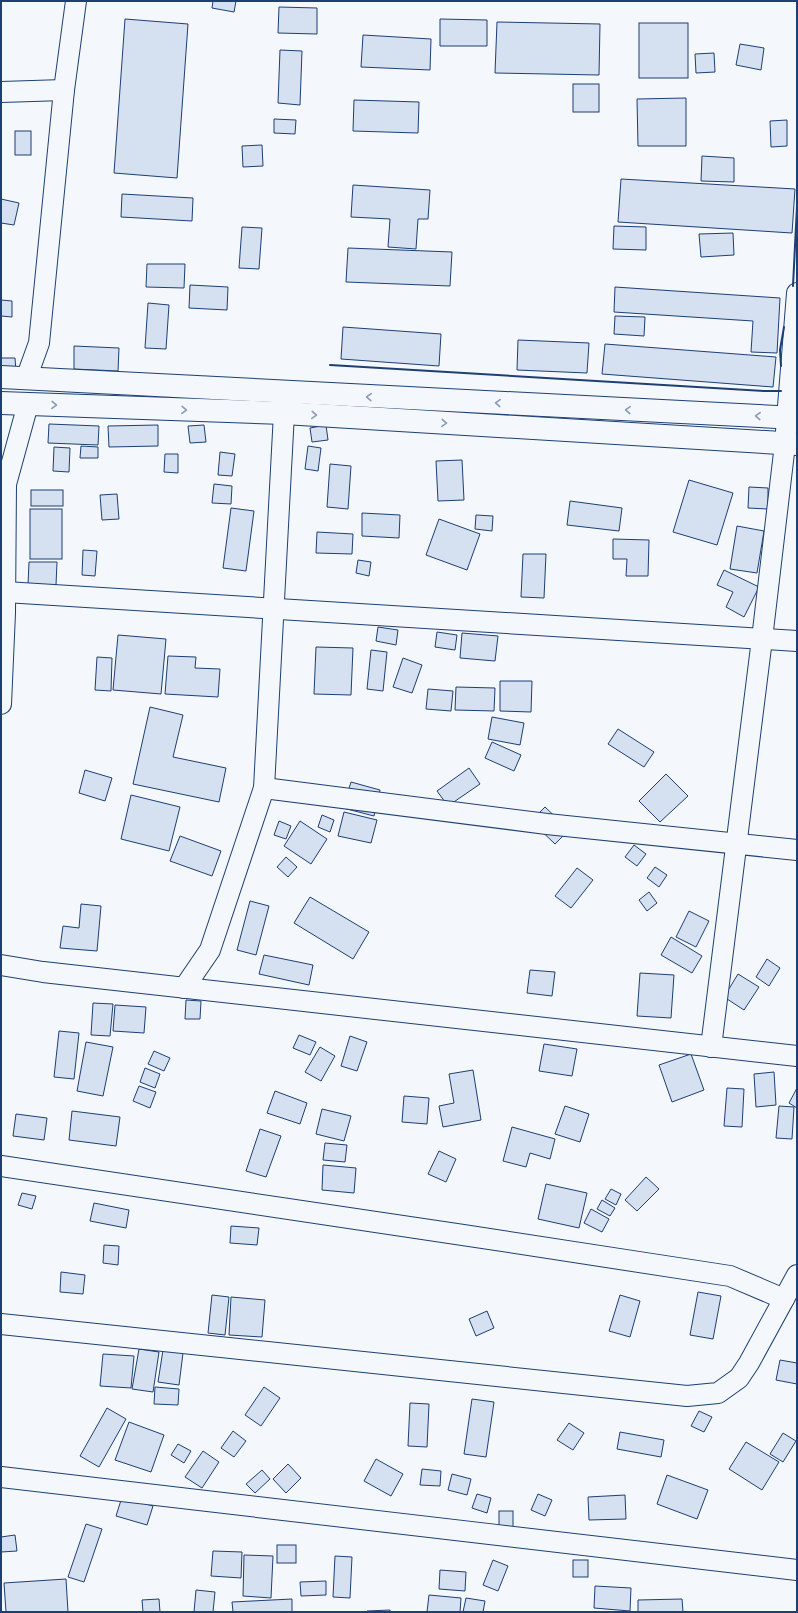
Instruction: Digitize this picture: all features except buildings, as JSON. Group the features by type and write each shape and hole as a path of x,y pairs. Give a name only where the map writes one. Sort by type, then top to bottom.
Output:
{"street":[{"path":"26,379 39,343 64,90 76,1"},
{"path":"1,92 64,90"},
{"path":"711,1047 762,639 791,444 797,293"},
{"path":"1,377 285,403 791,444"},
{"path":"1,403 285,403 792,418"},
{"path":"184,988 210,950 264,788 285,403"},
{"path":"1,704 5,592 6,484 28,404"},
{"path":"5,592 797,641"},
{"path":"264,788 548,824 797,850"},
{"path":"1,966 184,988 797,1056"},
{"path":"1,1166 730,1276 784,1299"},
{"path":"1,1324 687,1396 718,1393 739,1378 749,1363 797,1276"},
{"path":"1,1477 797,1570"}],"wall":[{"path":"793,286 797,206"},
{"path":"781,366 780,350 784,327"},
{"path":"330,365 781,391"}]}
